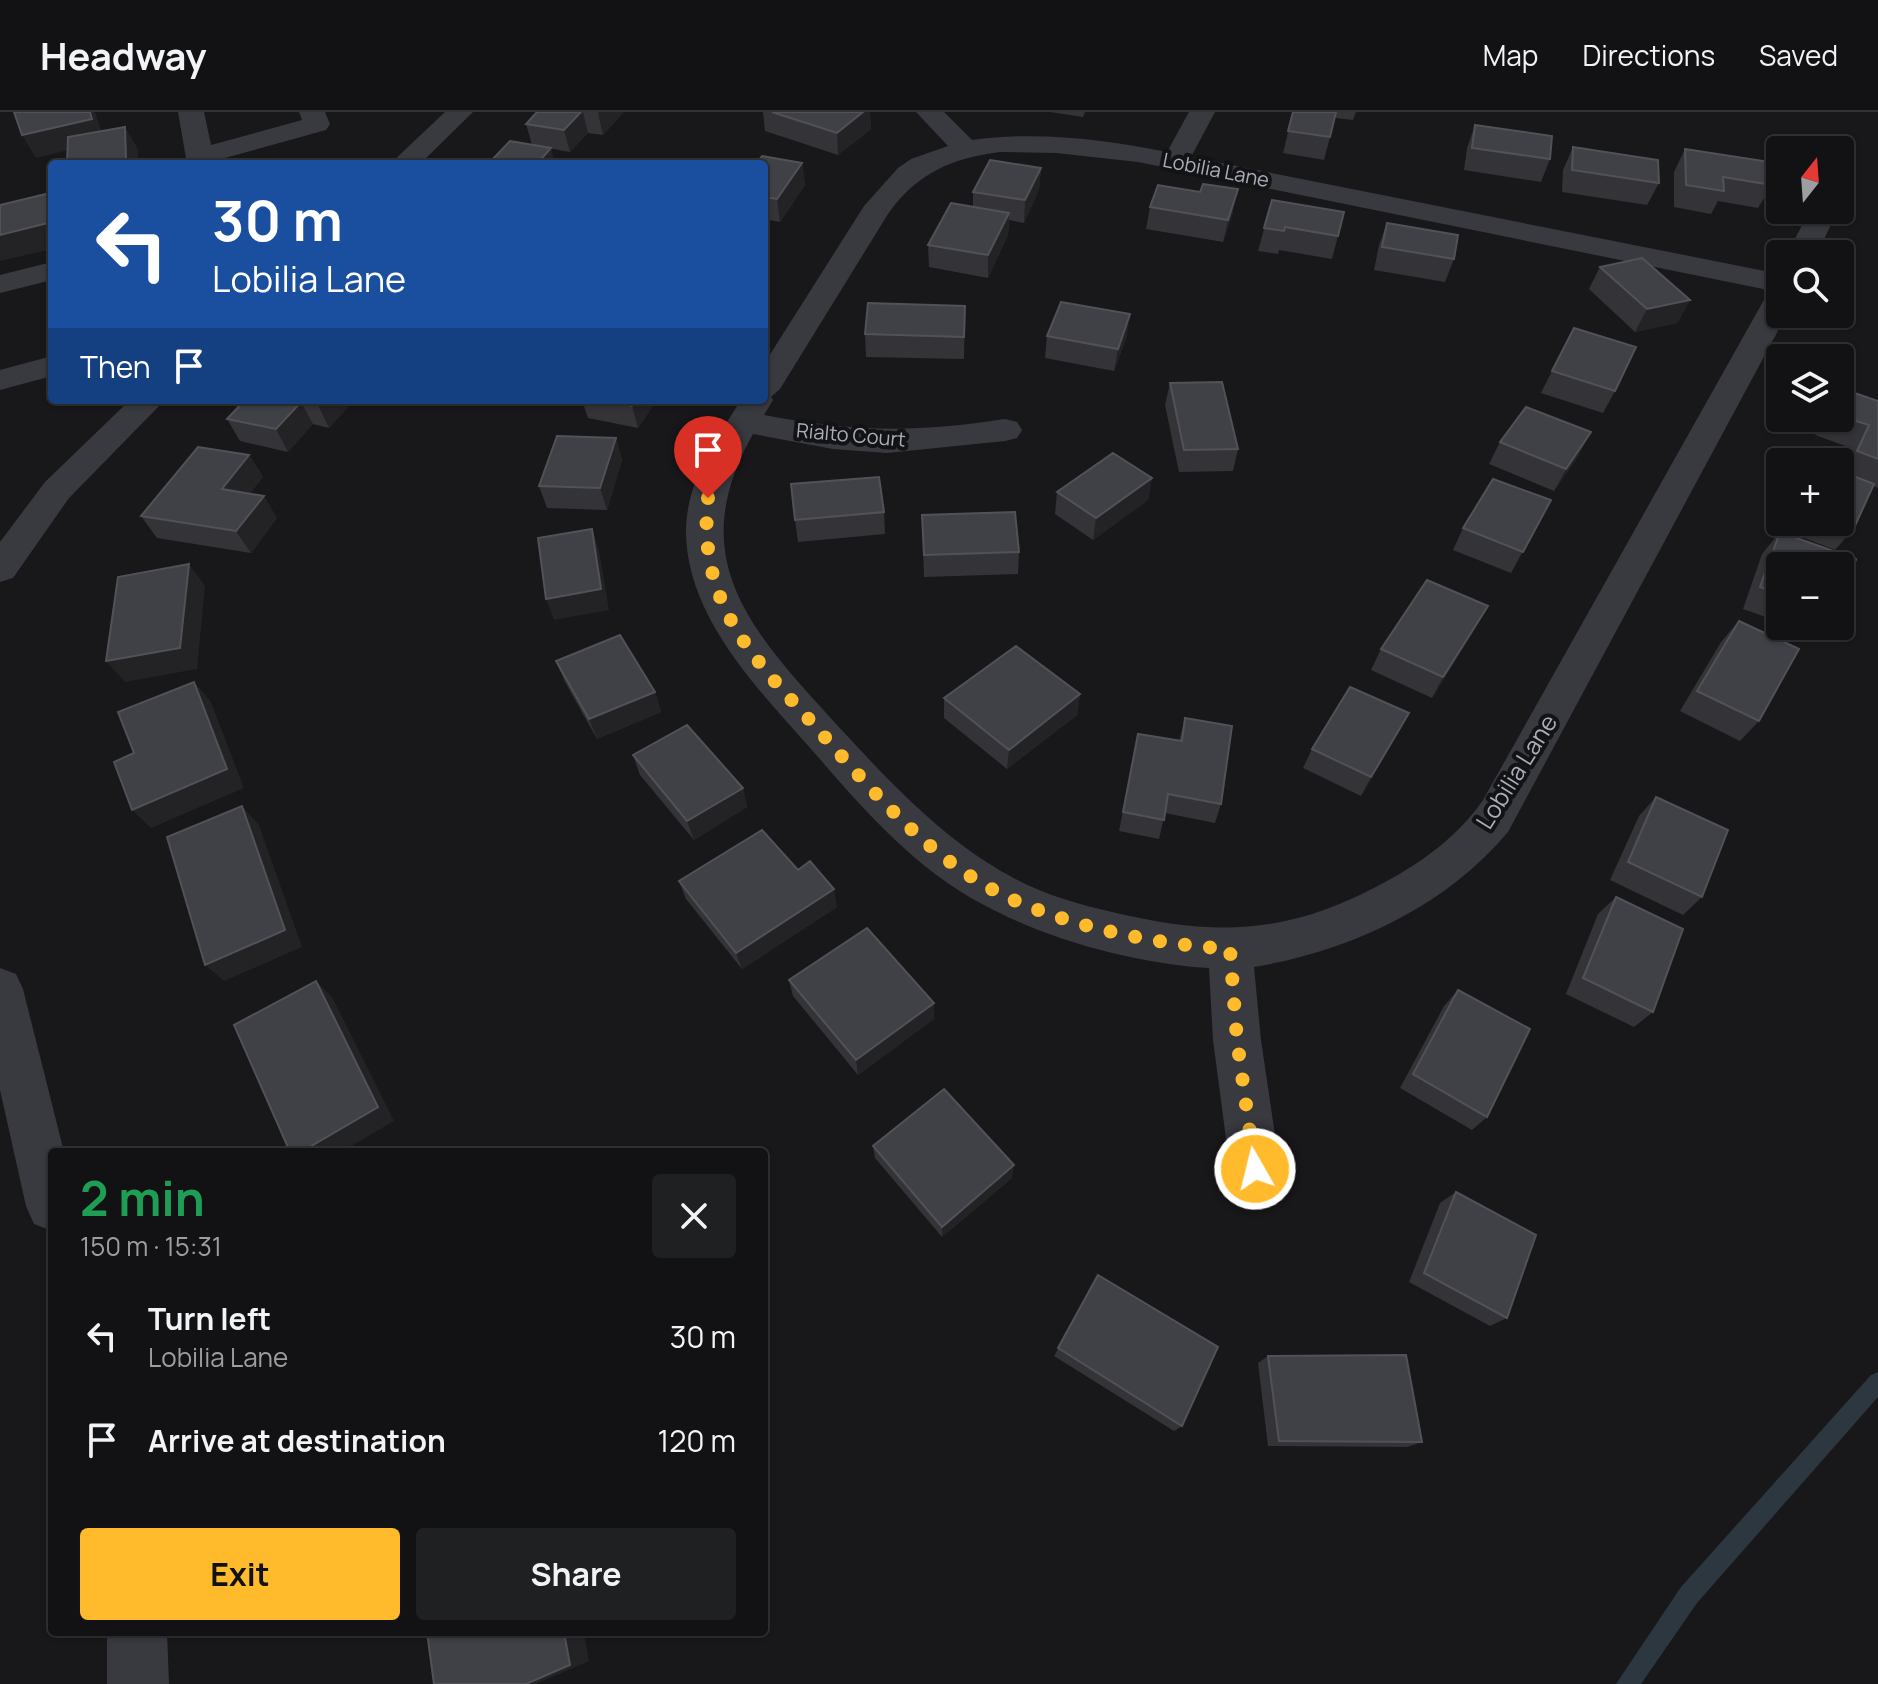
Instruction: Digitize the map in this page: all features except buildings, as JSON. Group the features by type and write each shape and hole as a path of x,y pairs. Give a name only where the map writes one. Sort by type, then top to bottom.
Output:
{"street":[{"path":"191,112 201,160 317,124 312,112"},
{"path":"408,160 460,112"},
{"path":"929,112 967,150"},
{"path":"1175,161 1202,112"},
{"name":"Lobilia Lane","path":"768,383 875,213 899,184 919,166 947,154 1011,145 1060,145 1175,161 1766,280"},
{"path":"0,284 48,272"},
{"name":"Lobilia Lane","path":"755,404 723,457 708,498 704,531 713,577 724,607 771,678 882,800 916,834 978,879 1016,901 1075,923 1156,941 1230,949 1253,948 1349,922 1398,898 1463,852 1492,822 1766,323"},
{"path":"0,380 48,367"},
{"path":"0,569 57,490 145,404"},
{"name":"Rialto Court","path":"755,404 831,437 883,442 937,440 1005,430"},
{"path":"1230,949 1237,1040 1255,1169"},
{"path":"0,989 48,1189"},
{"path":"137,1636 138,1684"}],"waterway":[{"path":"1627,1684 1689,1595 1878,1382"}],"route":[{"path":"708,498 704,531 713,577 724,607 742,638 771,678 916,834 978,879 1016,901 1075,923 1170,944 1230,949 1237,1040 1255,1169"}]}
